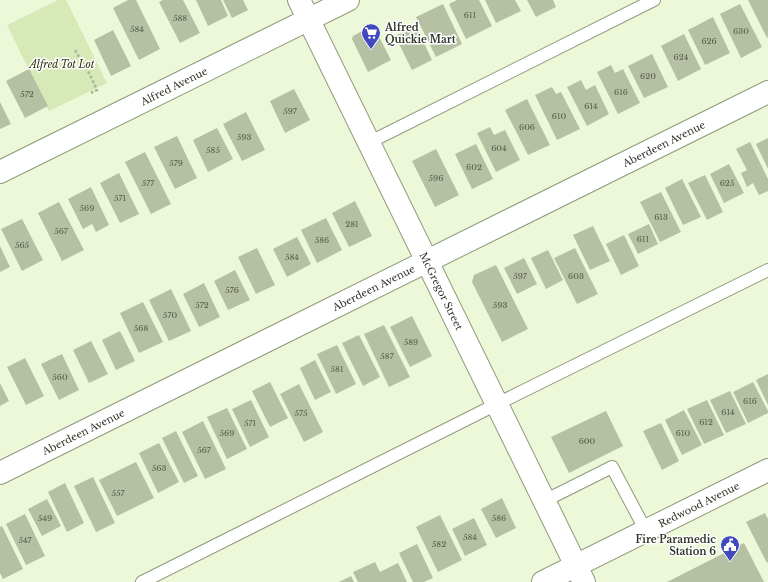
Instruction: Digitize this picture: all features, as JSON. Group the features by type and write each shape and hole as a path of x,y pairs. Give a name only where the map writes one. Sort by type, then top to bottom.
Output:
{"street":[{"name":"McGregor Street","path":"299,0 580,574"},
{"name":"Alfred Avenue","path":"0,172 348,0"},
{"name":"Aberdeen Avenue","path":"0,472 768,92"},
{"name":"Redwood Avenue","path":"543,582 580,574 646,532 768,470"}],"lane":[{"path":"368,142 654,0"},
{"path":"142,582 496,404 768,270"},
{"path":"544,501 612,467 646,532"}],"path":[{"path":"75,50 97,90 92,92 93,94"}],"green space":[{"name":"Alfred Tot Lot","path":"58,0 66,0 107,83 49,111 7,25"}],"building":[{"path":"128,0 136,0 160,49 139,60 113,8"},
{"path":"163,0 183,0 200,33 180,43 159,2"},
{"path":"196,0 221,0 228,16 208,26"},
{"path":"223,0 243,0 248,10 232,18"},
{"path":"457,0 479,0 492,26 466,39 449,4"},
{"path":"485,0 515,0 521,11 496,23"},
{"path":"527,0 553,0 556,7 536,17"},
{"path":"748,0 768,0 767,38"},
{"path":"443,4 462,44 436,57 416,17"},
{"path":"740,4 762,47 741,58 720,14"},
{"path":"713,17 730,53 705,65 688,30"},
{"name":"Alfred Quickie Mart","path":"373,25 391,60 368,72 352,39 353,36"},
{"path":"416,26 432,60 412,70 395,36"},
{"path":"113,30 131,66 111,76 94,40"},
{"path":"684,34 701,69 678,81 661,46"},
{"path":"652,54 668,87 644,98 628,66"},
{"path":"611,65 615,73 623,69 640,103 618,114 597,72"},
{"path":"29,69 48,106 25,118 6,81"},
{"path":"581,80 586,90 595,85 609,114 587,126 567,87"},
{"path":"552,87 556,94 561,92 580,129 557,140 535,95"},
{"path":"294,89 310,120 285,133 270,101"},
{"path":"527,99 550,145 528,155 505,110"},
{"path":"0,102 11,124 0,129"},
{"path":"246,112 265,150 242,161 223,124"},
{"path":"490,127 494,135 505,130 520,160 496,172 477,133"},
{"path":"217,128 233,159 208,172 193,140"},
{"path":"177,136 197,178 175,189 154,147"},
{"path":"768,138 768,169 756,144"},
{"path":"750,142 768,179 768,191 759,195 753,183 747,187 741,173 747,170 736,149"},
{"path":"476,144 493,179 472,189 455,154"},
{"path":"436,149 459,195 435,207 412,161"},
{"path":"145,152 171,204 151,214 125,162"},
{"path":"729,164 744,193 724,203 710,174"},
{"path":"119,173 139,214 120,223 100,183"},
{"path":"705,175 723,212 707,220 688,183"},
{"path":"682,179 701,217 683,225 665,188"},
{"path":"91,187 109,225 96,232 92,224 83,229 68,199"},
{"path":"661,192 681,232 660,242 640,202"},
{"path":"355,201 372,236 349,247 332,213"},
{"path":"59,202 84,250 62,261 38,213"},
{"path":"326,218 342,250 317,263 301,230"},
{"path":"22,219 43,260 22,271 1,229"},
{"path":"649,224 658,244 638,254 628,234"},
{"path":"593,226 610,261 590,270 573,235"},
{"path":"624,235 639,266 621,275 606,244"},
{"path":"297,237 311,264 287,277 273,249"},
{"path":"0,246 10,267 0,272"},
{"path":"257,248 275,285 256,294 238,257"},
{"path":"575,248 598,294 577,304 554,258"},
{"path":"548,250 563,280 546,289 531,258"},
{"path":"524,258 537,284 517,294 504,268"},
{"path":"496,265 528,329 502,342 472,282 474,275"},
{"path":"235,270 250,300 228,310 214,281"},
{"path":"204,283 220,317 199,327 183,294"},
{"path":"171,289 191,331 169,341 149,300"},
{"path":"143,302 163,342 139,353 120,313"},
{"path":"412,316 432,356 410,367 390,327"},
{"path":"384,325 410,377 389,387 364,334"},
{"path":"120,331 135,361 116,370 102,340"},
{"path":"359,335 380,377 363,386 342,343"},
{"path":"91,341 108,374 89,383 73,350"},
{"path":"337,345 356,384 336,394 317,354"},
{"path":"62,354 79,390 59,400 41,364"},
{"path":"25,358 44,396 26,405 7,367"},
{"path":"315,360 331,392 315,400 300,368"},
{"path":"768,374 768,405 756,380"},
{"path":"270,382 288,418 270,427 252,391"},
{"path":"753,382 768,413 748,423 733,392"},
{"path":"0,383 9,401 0,406"},
{"path":"299,384 323,432 304,442 280,394"},
{"path":"730,391 746,424 726,433 710,400"},
{"path":"251,400 269,437 250,447 232,409"},
{"path":"707,400 724,435 704,444 687,409"},
{"path":"227,408 247,449 227,459 207,417"},
{"path":"684,410 702,445 682,455 665,420"},
{"path":"606,411 623,446 569,473 551,437"},
{"path":"203,421 226,469 205,479 182,432"},
{"path":"661,423 679,461 662,470 643,431"},
{"path":"176,431 198,476 184,483 162,438"},
{"path":"159,443 179,482 158,493 139,453"},
{"path":"136,462 154,498 117,516 99,480"},
{"path":"93,477 115,523 96,532 74,486"},
{"path":"65,483 84,523 67,532 48,492"},
{"path":"502,498 516,528 496,538 481,509"},
{"path":"47,499 61,526 42,536 28,509"},
{"path":"765,513 768,519 767,563 746,522"},
{"path":"25,514 45,556 26,565 6,524"},
{"path":"440,515 462,560 438,572 416,527"},
{"path":"474,518 487,545 465,556 452,529"},
{"path":"2,526 23,569 3,579 0,573 0,527"},
{"name":"Fire Paramedic Station 6","path":"744,543 764,582 667,582"},
{"path":"417,544 433,578 424,582 413,582 399,553"},
{"path":"375,562 380,572 398,563 407,582 358,582 353,572"},
{"path":"351,576 354,582 339,582"}],"place":[{"name":"Alfred Quickie Mart","path":"371,50"},
{"name":"Fire Paramedic Station 6","path":"730,562"}]}
